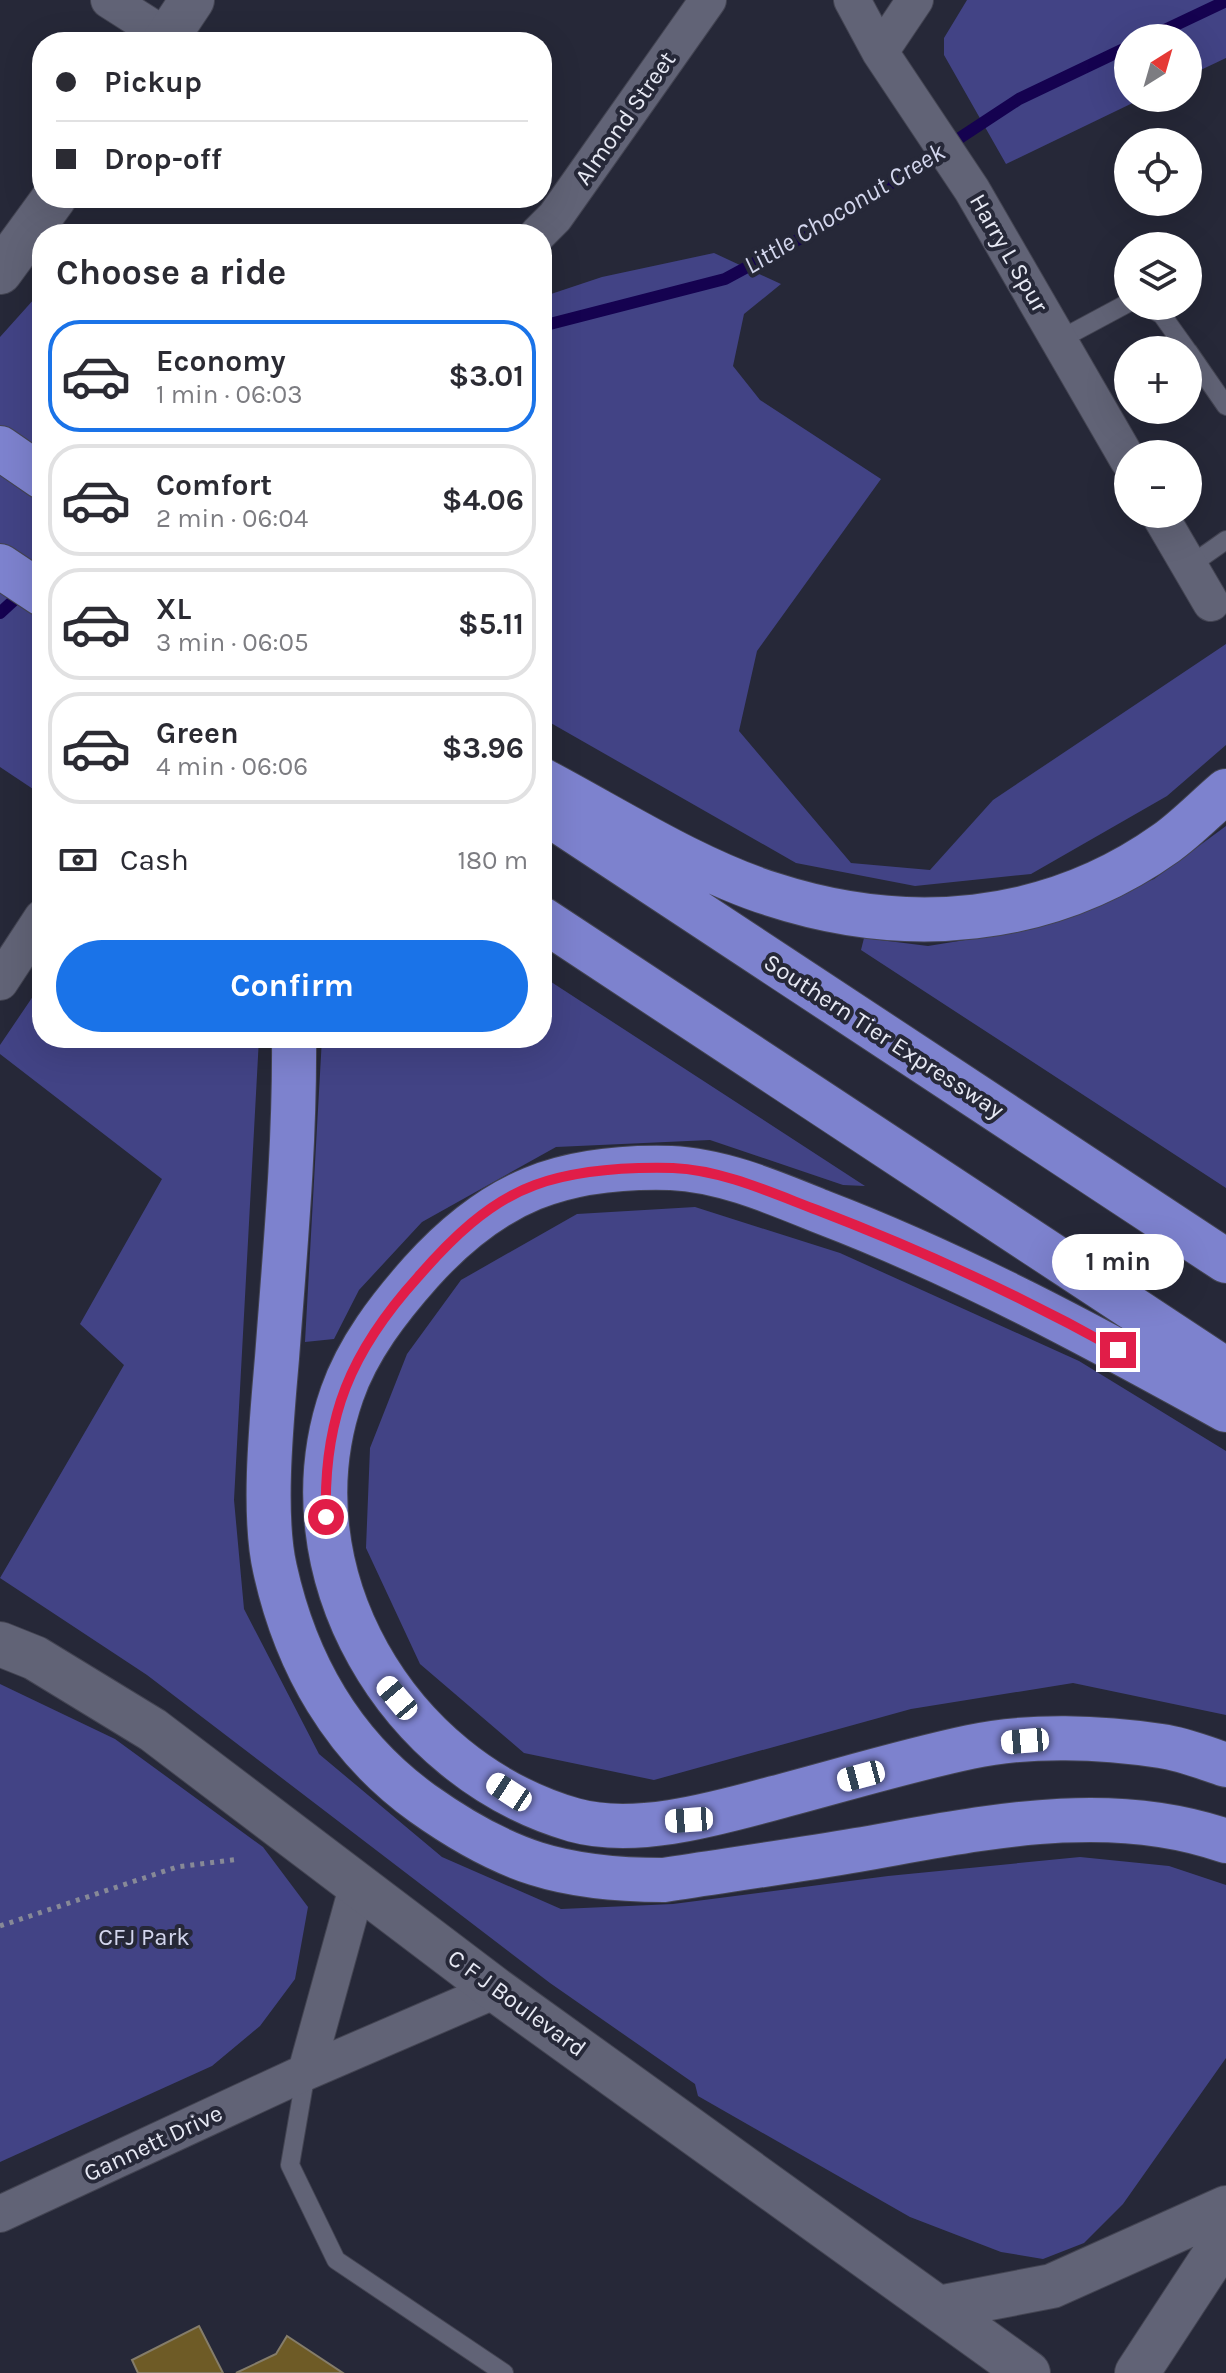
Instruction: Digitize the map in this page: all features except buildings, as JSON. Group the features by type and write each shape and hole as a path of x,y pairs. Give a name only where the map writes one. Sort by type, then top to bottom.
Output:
{"highway":[{"path":"0,448 32,470"},
{"path":"0,566 32,587"},
{"path":"552,785 705,865 769,894 853,915 949,921 1047,903 1088,887 1166,843 1226,791"},
{"name":"Southern Tier Expressway","path":"552,817 1226,1261"},
{"path":"552,926 1226,1370"},
{"path":"294,1048 290,1185 273,1411 270,1530 274,1567 299,1649 331,1710 354,1743 390,1780 455,1826 514,1858 560,1872 615,1880 664,1880 972,1828 1055,1819 1115,1820 1190,1828 1226,1841"},
{"path":"1226,1410 1064,1320 910,1246 753,1185 675,1168 586,1173 536,1185 489,1209 438,1254 409,1286 364,1346 342,1394 324,1468 331,1567 346,1612 378,1675 416,1721 457,1758 509,1792 578,1821 635,1824 689,1820 976,1746 1050,1739 1165,1746 1226,1765"}],"street":[{"path":"109,0 155,32"},
{"path":"171,32 192,0"},
{"name":"Almond Street","path":"548,224 708,0"},
{"path":"852,0 880,52 915,0"},
{"name":"Harry L Spur","path":"880,52 972,190 1116,440"},
{"path":"0,272 32,228"},
{"path":"1167,528 1211,603"},
{"path":"0,982 32,933"},
{"name":"C F J Boulevard","path":"0,1644 35,1658 153,1730 496,1990 1028,2373"},
{"path":"306,2072 358,1884"},
{"name":"Gannett Drive","path":"0,2214 306,2072 496,1990"},
{"path":"938,2308 1052,2286 1226,2208"},
{"path":"1137,2373 1226,2237"}],"lane":[{"path":"1059,340 1114,311"},
{"path":"1202,371 1226,406"},
{"path":"1189,566 1226,540"},
{"path":"306,2072 290,2165 336,2260 504,2373"}],"path":[{"path":"0,1926 177,1867 239,1859"}],"green space":[{"path":"967,0 1226,0 1226,58 1202,69 1202,24 1114,24 1114,112 1006,164 944,55 944,38"},
{"path":"714,253 781,284 744,314 733,366 760,400 881,479 757,651 739,731 851,863 930,870 993,800 1226,644 1226,745 1167,796 1031,874 915,886 796,863 552,724 552,294 602,277"},
{"path":"32,301 32,788 0,767 0,337"},
{"path":"1226,826 1226,1188 861,950 864,938 928,946 1033,929 1154,879"},
{"path":"552,983 865,1186 843,1185 710,1140 556,1147 422,1222 359,1290 334,1339 305,1342 321,1048 552,1048"},
{"path":"32,998 32,1048 258,1048 234,1500 244,1609 319,1754 442,1857 561,1909 673,1904 888,1876 1080,1857 1169,1866 1226,1885 1226,2058 1123,2204 1084,2243 1043,2259 1001,2252 910,2217 698,2096 695,2084 550,1983 147,1675 0,1578 124,1365 80,1324 162,1179 0,1054 0,1045"},
{"path":"695,1207 840,1253 1079,1361 1226,1451 1226,1715 1073,1683 911,1709 654,1780 524,1753 420,1664 366,1548 370,1448 407,1354 461,1280 577,1214"},
{"name":"CFJ Park","path":"0,1684 115,1739 263,1847 308,1907 295,1979 260,2026 212,2066 0,2162"}],"waterway":[{"name":"Little Choconut Creek","path":"1178,24 1226,1"},
{"name":"Little Choconut Creek","path":"552,323 725,279 838,218 1019,99 1114,54"},
{"name":"Little Choconut Creek","path":"0,613 25,590"}],"route":[{"path":"326,1517 324,1468 342,1394 364,1346 400,1296 438,1254 489,1209 536,1185 586,1173 675,1168 753,1185 910,1246 1064,1320 1118,1350"}]}
